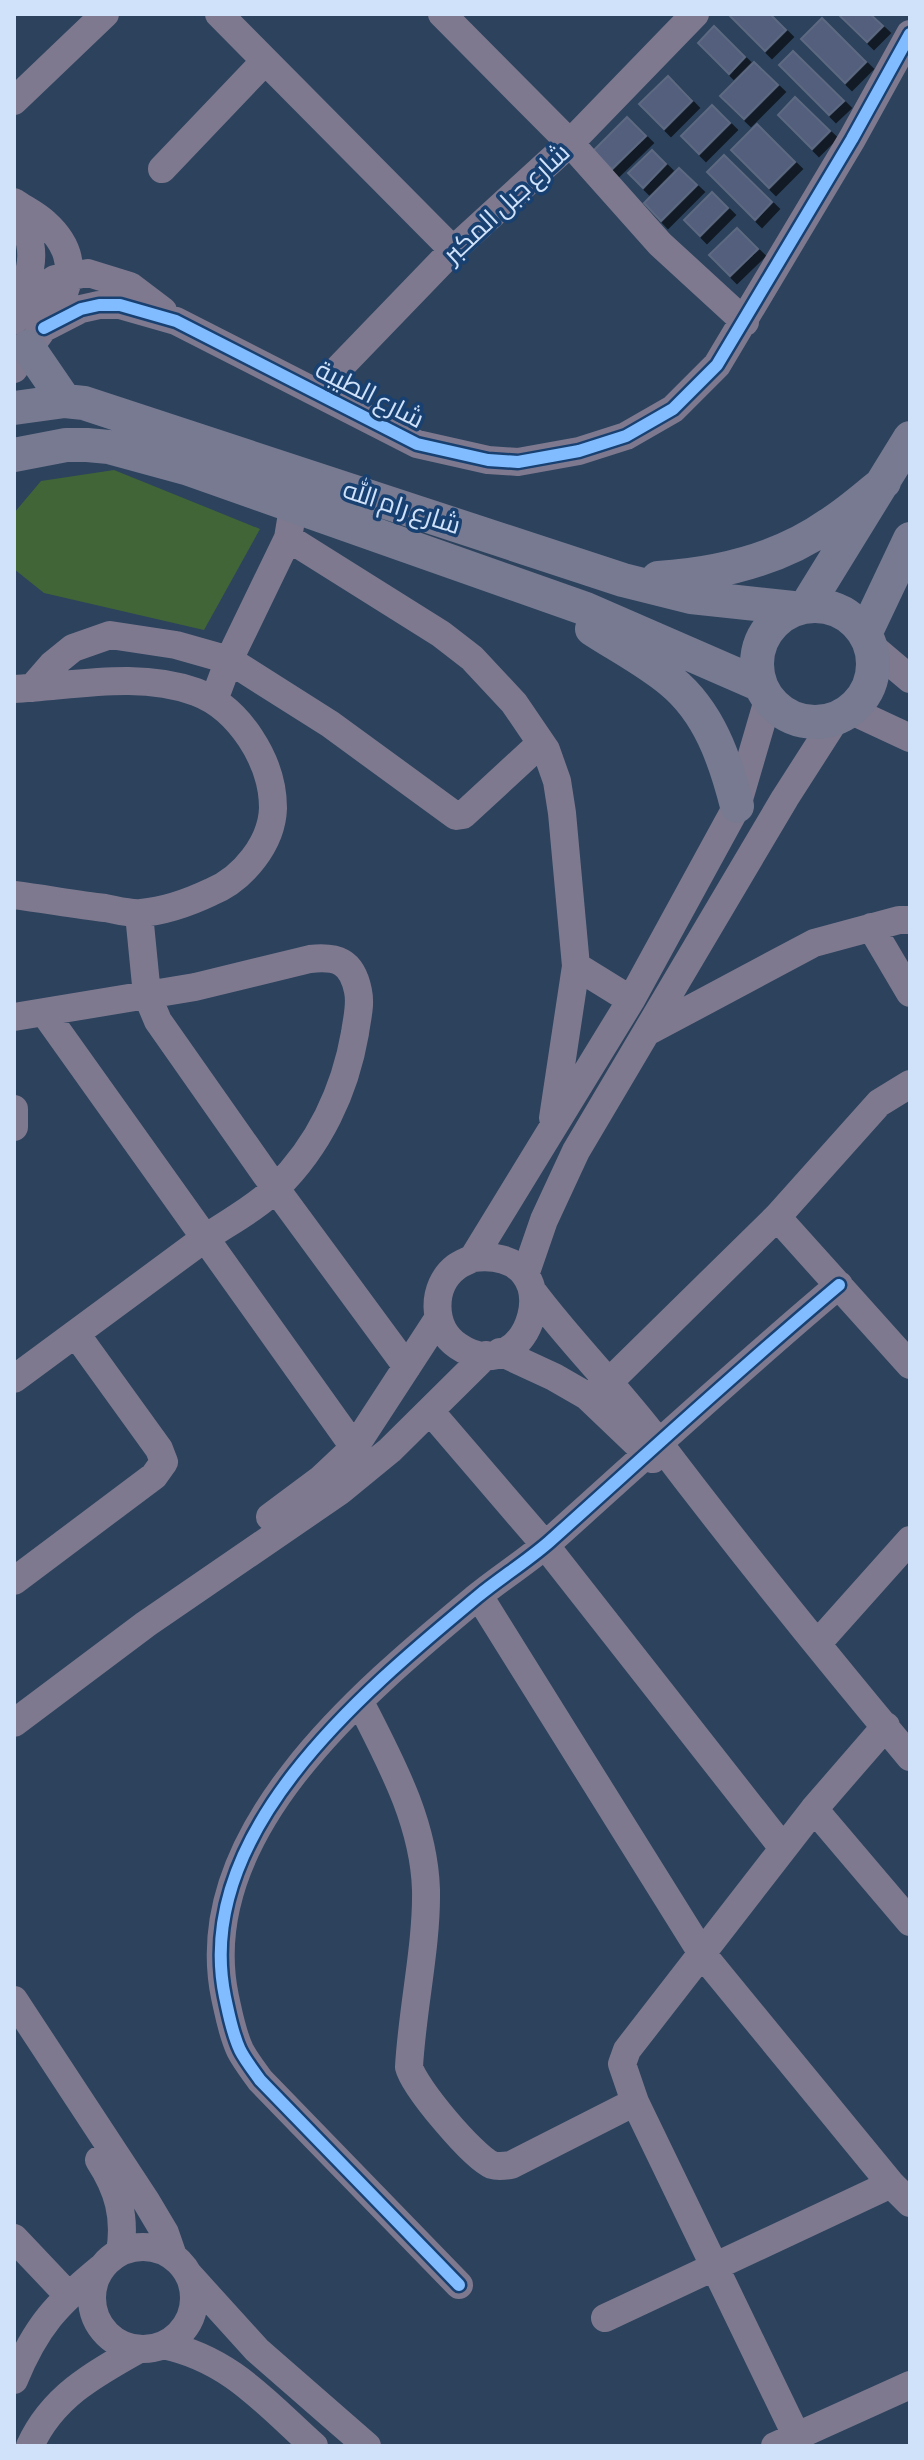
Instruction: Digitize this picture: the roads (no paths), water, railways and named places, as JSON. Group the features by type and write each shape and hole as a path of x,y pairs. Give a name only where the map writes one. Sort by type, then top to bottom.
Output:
{"main road":[{"path":"25,341 65,401"},
{"name":"شارع رام الله","path":"14,408 65,401 109,409 623,580 691,597 800,606"},
{"path":"800,606 824,606 839,612 853,621 868,640 873,663 871,679 865,693 843,716 811,723 795,719 763,692 756,667 763,637 775,622 800,606 910,438"},
{"name":"شارع رام الله","path":"14,455 66,445 109,447 186,468 291,522 528,588 586,609 763,692"},
{"path":"623,580 699,575 735,568 786,549 829,525 884,482"},
{"path":"868,640 910,539"},
{"path":"528,588 670,680 691,700 710,729 723,758 737,806"}],"street":[{"path":"14,101 105,14"},
{"path":"219,14 453,250"},
{"path":"442,14 570,143 660,244 745,322"},
{"name":"شارع جبل المكبر","path":"317,391 453,250 570,143 688,16"},
{"name":"شارع الطيبة","path":"25,341 81,309 120,305 176,321 417,444 488,460 518,462 579,451 626,436 673,409 717,365 852,139 910,34"},
{"path":"162,169 265,61"},
{"path":"14,204 46,223 60,242 70,264 70,276 57,308 25,341"},
{"path":"14,204 26,225 33,261 31,276 14,315"},
{"name":"شارع الطيبة","path":"70,276 88,273 130,286 176,321"},
{"path":"214,700 291,522 472,658 514,703 541,743 557,781 576,966 551,1130"},
{"path":"23,688 73,648 110,635 176,645 229,660 330,724 456,816 463,815 541,743"},
{"path":"868,640 910,679"},
{"path":"14,895 139,914 177,905 226,885 252,860 264,842 271,823 272,797 258,751 239,724 214,700 192,690 114,680 23,688"},
{"path":"473,1258 631,1000 737,806 763,692"},
{"path":"14,1706 321,1479 362,1458 430,1411 493,1354 517,1344 529,1329 535,1311 529,1284 544,1220 576,1151 785,798 843,716 910,738"},
{"path":"139,914 147,995 158,1021 407,1367"},
{"path":"649,1032 801,949 842,933 910,920"},
{"path":"871,927 910,993"},
{"path":"14,1017 195,987 329,957 340,960 349,968 356,980 360,1002 352,1049 338,1099 311,1143 276,1189 14,1379"},
{"path":"576,966 631,1000"},
{"path":"44,1012 362,1458"},
{"path":"598,1389 777,1217 879,1103 910,1084"},
{"path":"14,1109 14,1127"},
{"path":"777,1217 910,1365"},
{"path":"598,1389 554,1377 493,1354 470,1352 456,1345 445,1334 438,1319 437,1300 443,1281 456,1267 473,1258 501,1259 529,1284 598,1389 686,1482 910,1757"},
{"path":"459,2285 260,2080 240,2051 223,1988 220,1954 222,1926 238,1867 254,1831 272,1803 315,1749 360,1702 479,1596 545,1545 839,1285"},
{"path":"14,1723 146,1624 340,1491 362,1458 407,1367 438,1319"},
{"path":"14,1581 154,1476 164,1462 159,1449 76,1334"},
{"path":"430,1411 545,1545 783,1848"},
{"path":"818,1643 910,1540"},
{"path":"479,1596 703,1955 900,2194 714,2267 605,2318"},
{"path":"360,1702 394,1768 420,1837 424,1861 426,1892 409,2067 419,2088 474,2152 492,2165 501,2167 635,2102"},
{"path":"886,1726 783,1848 623,2058 623,2070 635,2102 714,2267 785,2441 910,2385"},
{"path":"814,1809 910,1922"},
{"path":"14,2000 151,2208 194,2297 189,2321 173,2339 83,2381 67,2394 41,2425 30,2446"},
{"path":"14,2032 111,2180 120,2206 123,2221 111,2260 92,2289 94,2313 99,2324 116,2341 201,2355 229,2371 314,2446"},
{"path":"14,2238 68,2295"},
{"path":"14,2380 28,2346 48,2316 68,2295 131,2248 153,2247 181,2265 257,2350 367,2446"},
{"path":"14,2342 29,2326 48,2316"}]}
